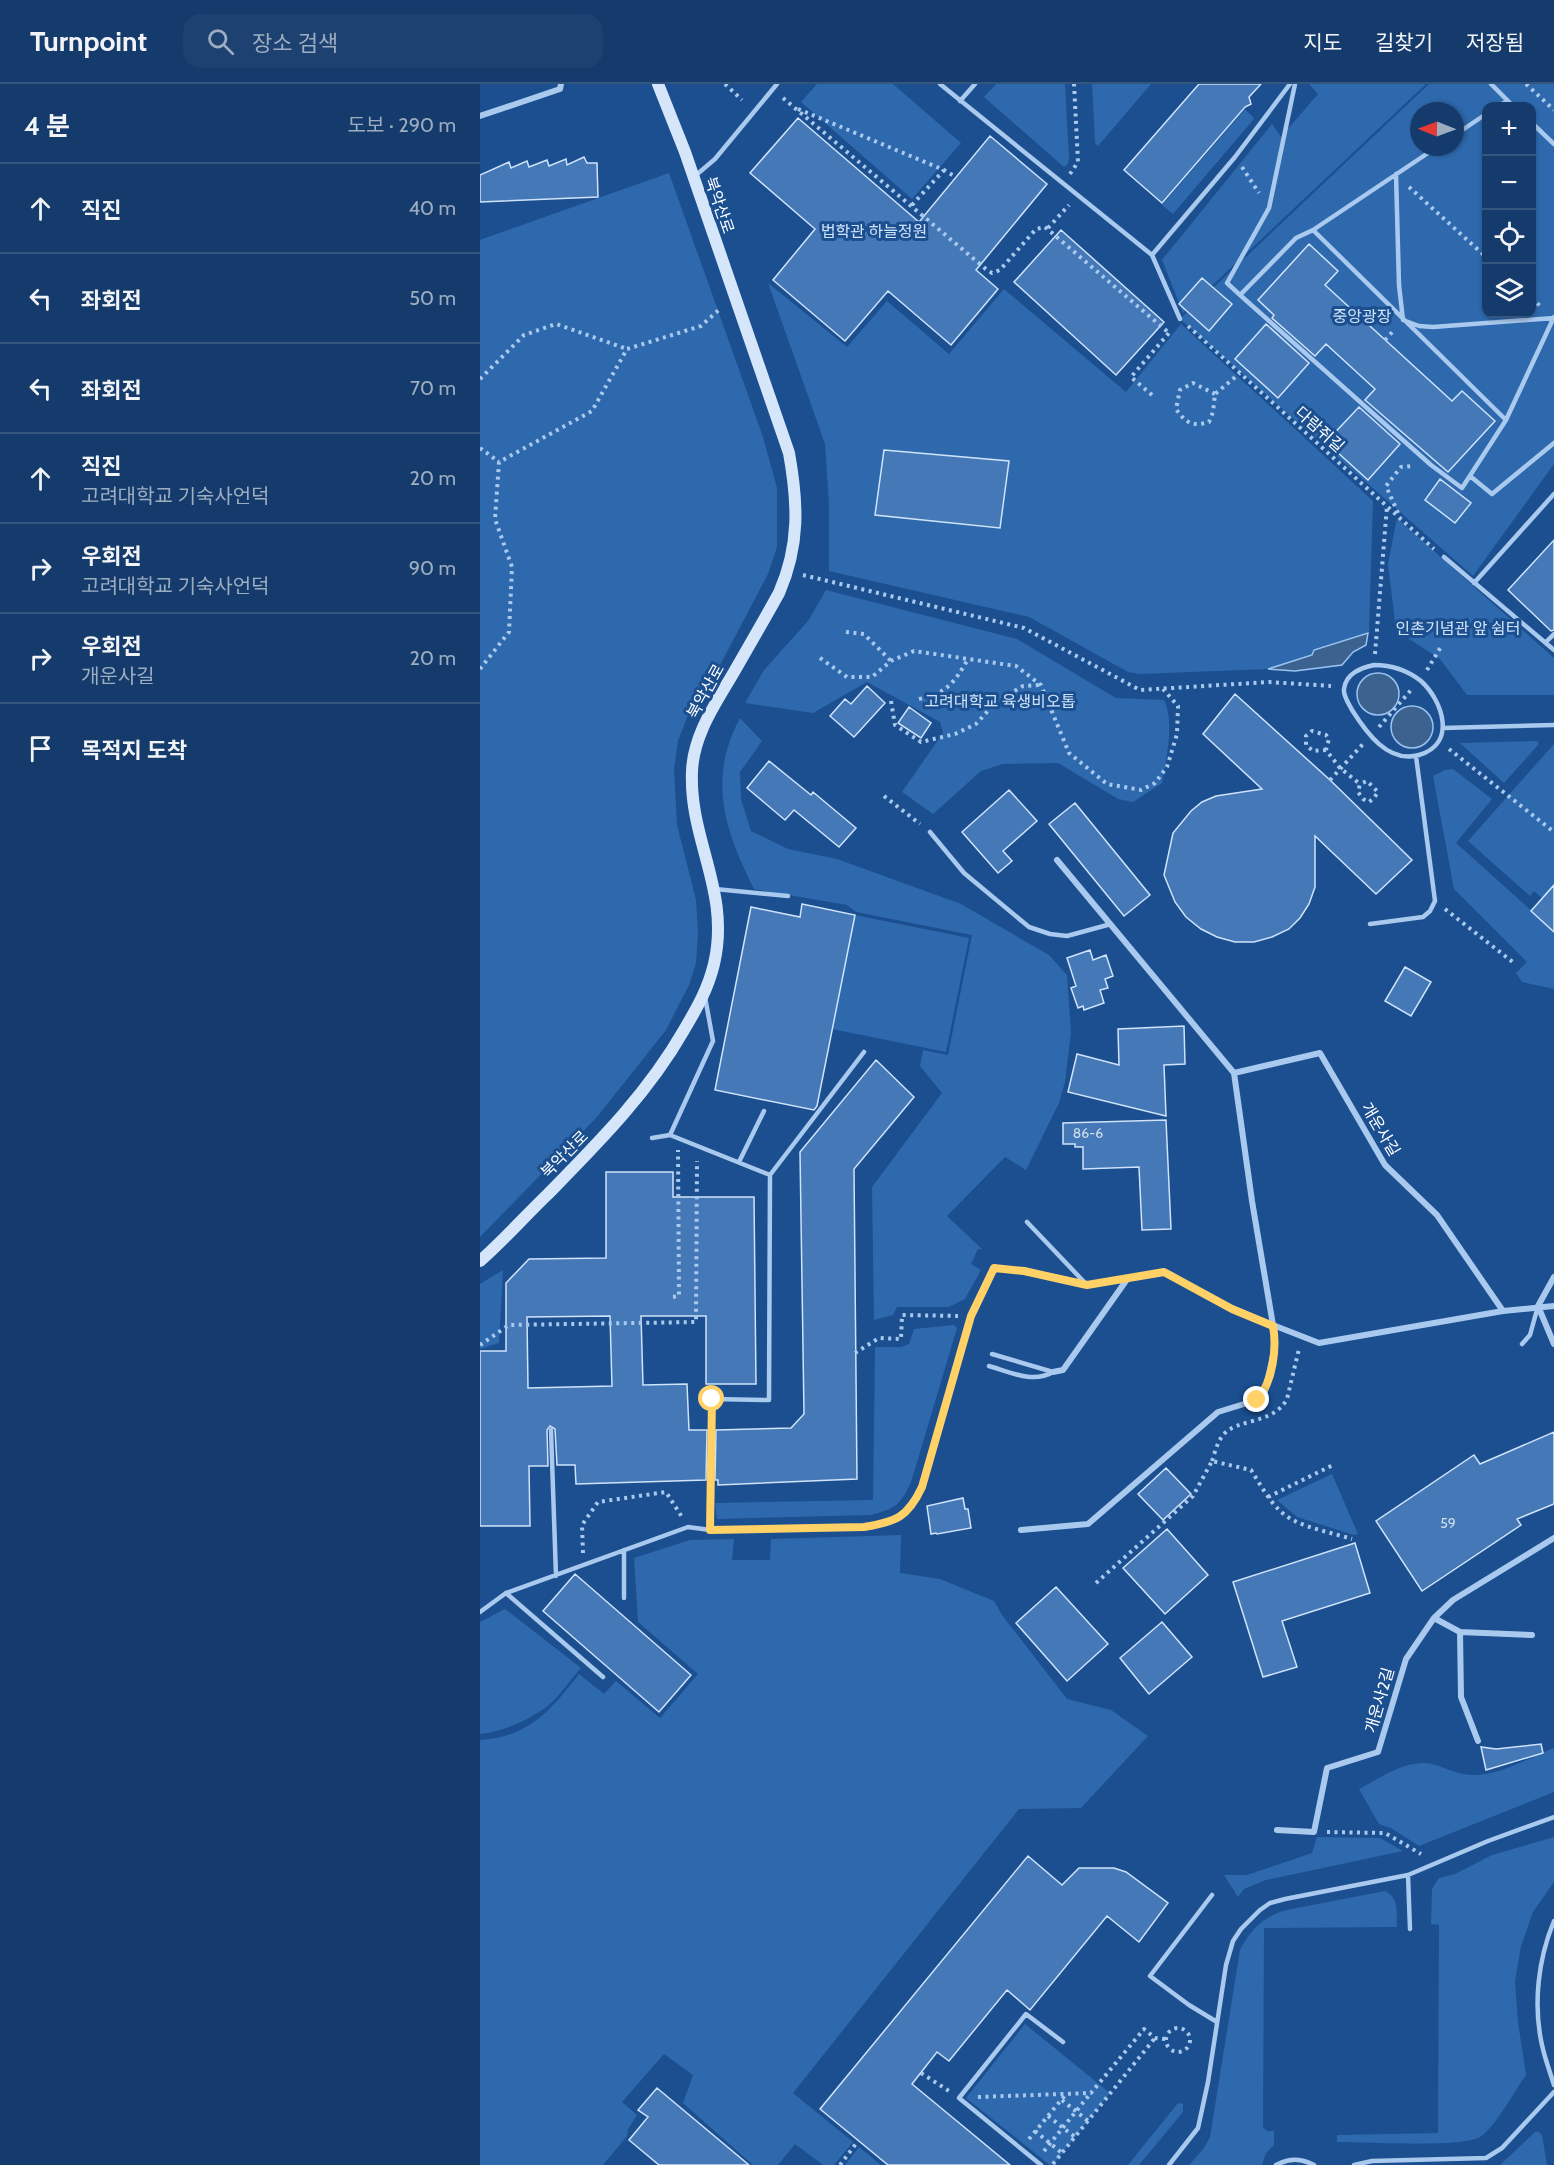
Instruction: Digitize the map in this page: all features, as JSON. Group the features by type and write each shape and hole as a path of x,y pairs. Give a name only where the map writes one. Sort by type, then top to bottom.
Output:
{"street":[{"path":"480,116 560,88 561,84"},
{"name":"북악산로","path":"480,1261 613,1128 646,1087 705,995 714,963 718,911 715,889 696,819 692,772 695,748 704,724 779,593 789,571 794,548 796,504 789,453 685,152 658,84"},
{"path":"1021,1530 1088,1524 1218,1412 1257,1400 1265,1391 1275,1347 1234,1073 1057,860"},
{"name":"개운사길","path":"1234,1073 1320,1053 1385,1165 1437,1215 1503,1311"},
{"path":"971,1316 994,1268 1024,1271 1087,1285 1164,1272 1232,1309 1320,1343 1503,1311 1554,1306"},
{"path":"1538,1306 1554,1277"},
{"path":"1053,1372 1063,1370 1128,1278"},
{"path":"1538,1306 1554,1344"},
{"name":"개운사2길","path":"1314,1832 1327,1768 1378,1752 1406,1659 1434,1618 1453,1600 1554,1538"},
{"path":"1434,1618 1461,1632 1532,1635"},
{"path":"1461,1632 1461,1697 1478,1742"},
{"path":"1277,1830 1314,1832"}],"lane":[{"path":"693,178 715,159 777,84"},
{"path":"940,84 1152,255 1180,319"},
{"path":"960,101 975,84"},
{"path":"1152,255 1235,157 1290,84"},
{"path":"1295,84 1269,208 1227,283 1431,465 1462,488 1506,420 1554,318 1432,327 1419,326 1402,320"},
{"path":"1491,84 1507,101"},
{"path":"1464,129 1482,117"},
{"path":"1536,127 1554,144"},
{"path":"1240,295 1296,238 1313,230 1423,156"},
{"path":"1396,174 1399,303 1402,320"},
{"path":"1313,230 1506,420"},
{"path":"1470,476 1492,494 1554,443"},
{"path":"1474,583 1554,494"},
{"path":"1444,557 1554,650"},
{"path":"1546,642 1554,634"},
{"path":"1546,642 1554,642"},
{"path":"1374,665 1396,667 1420,681 1435,698 1442,717 1443,728 1439,741 1429,752 1404,757 1392,753 1371,736 1348,702 1344,687 1353,673 1374,665"},
{"path":"1443,728 1554,726"},
{"path":"1370,924 1423,917 1430,911 1435,901 1416,756"},
{"path":"930,832 964,873 1029,927 1050,934 1066,936 1111,924"},
{"path":"715,889 788,896"},
{"path":"670,1135 713,1041 705,995"},
{"path":"710,1530 712,1399 769,1400 770,1175 864,1052"},
{"path":"739,1162 764,1111"},
{"path":"652,1138 670,1135 770,1175"},
{"path":"1027,1222 1087,1285"},
{"path":"1522,1344 1530,1335 1538,1306"},
{"path":"480,1612 506,1593 688,1527 710,1530 864,1527 889,1523 900,1518 914,1503 922,1487 971,1316"},
{"path":"992,1354 1053,1372"},
{"path":"989,1366 1035,1379 1043,1378 1053,1372"},
{"path":"551,1430 556,1576"},
{"path":"624,1550 624,1598"},
{"path":"506,1593 603,1677"},
{"path":"1169,2165 1198,2128 1208,2082 1228,1953 1241,1929 1260,1910 1270,1903 1285,1899 1408,1875 1488,1841 1554,1817"},
{"path":"1408,1875 1410,1929"},
{"path":"1212,1895 1150,1976 1216,2022"},
{"path":"1554,1922 1542,1960 1538,1995 1542,2045 1554,2085"},
{"path":"1039,2163 959,2098 1026,2014 1063,2042"},
{"path":"1354,2165 1372,2161 1486,2158 1502,2148 1554,2092"},
{"path":"1276,2165 1295,2158 1314,2165"}],"path":[{"path":"724,84 742,100"},
{"path":"1069,176 1078,162 1074,84"},
{"path":"1526,84 1554,110"},
{"path":"782,98 987,270 992,273 1000,270 1036,229 1041,226 1048,228 1169,333"},
{"path":"794,108 956,177"},
{"path":"1235,157 1269,208"},
{"path":"912,206 944,170"},
{"path":"1396,174 1482,253"},
{"path":"1048,228 1068,206"},
{"path":"480,379 524,335 556,324 627,348 701,326 734,296"},
{"name":"다람쥐길","path":"1180,319 1444,557"},
{"path":"1152,395 1131,377 1174,326"},
{"path":"500,462 592,411 627,348"},
{"path":"1215,394 1193,383 1180,390 1176,409 1184,420 1197,426 1209,422 1213,412 1215,394 1240,373"},
{"path":"480,448 500,462"},
{"path":"480,669 509,632 512,567 495,519 500,462"},
{"path":"1400,516 1386,486 1401,467 1431,465"},
{"path":"1374,665 1387,505"},
{"path":"789,571 1024,628 1140,690 1269,682 1344,687"},
{"path":"846,632 864,634 891,661"},
{"path":"1371,736 1420,681 1442,645"},
{"path":"820,658 846,677 872,676 891,661 914,651 1016,666 1041,685 1069,753 1107,784 1141,790 1155,783 1167,767 1177,734 1178,706 1163,689"},
{"path":"919,699 936,696 952,683 968,659"},
{"path":"891,701 895,725 921,742 955,734 976,724 997,701 1023,686 1041,685"},
{"path":"1312,731 1326,735 1329,739 1326,750 1313,751 1306,745 1306,736 1312,731"},
{"path":"1439,741 1554,832"},
{"path":"1326,750 1340,768 1360,784"},
{"path":"1330,780 1357,750"},
{"path":"1367,781 1378,792 1369,802 1363,799 1358,792 1360,784 1367,781"},
{"path":"884,796 930,832"},
{"path":"1435,901 1514,963"},
{"path":"673,1297 679,1296 678,1154"},
{"path":"480,1345 509,1325 696,1322 697,1158"},
{"path":"855,1353 879,1338 901,1339 903,1314 971,1316"},
{"path":"1096,1583 1193,1496 1212,1461 1251,1470 1268,1497 1293,1521 1352,1539"},
{"path":"1268,1497 1333,1465"},
{"path":"584,1565 582,1525 598,1502 666,1492 688,1527"},
{"path":"1314,1832 1385,1833 1421,1853 1425,1869"},
{"path":"1039,2163 1050,2143 1144,2029 1155,2038 1166,2039"},
{"path":"1176,2029 1183,2029 1190,2038 1187,2049 1180,2052 1171,2050 1166,2039 1169,2032 1176,2029"},
{"path":"1053,2165 1155,2038"},
{"path":"921,2073 959,2098 1091,2093"},
{"path":"1020,2148 1066,2094"},
{"path":"1062,2100 1088,2121"},
{"path":"1048,2116 1075,2137"},
{"path":"1035,2131 1062,2153"},
{"path":"840,2165 858,2141"}],"green space":[{"path":"817,84 893,84 961,143 912,199 801,102"},
{"path":"996,84 1065,84 1068,164 1064,167 984,97"},
{"path":"1092,84 1151,84 1098,146 1095,143"},
{"path":"1309,84 1426,84 1183,313 1162,260 1272,124 1281,137 1318,94"},
{"name":"중앙광장","path":"1429,84 1554,84 1554,464 1473,576 1180,319"},
{"path":"1245,109 1254,118 1253,120 1173,214 1162,205"},
{"path":"669,173 763,437 777,488 777,547 768,574 708,688 688,715 678,741 674,770 677,825 696,900 698,934 696,963 689,985 666,1030 597,1117 480,1237 480,240"},
{"path":"768,283 847,347 887,301 949,354 1004,289 1126,392 1181,324 1373,501 1369,633 1314,650 1312,655 1268,669 1140,674 1128,672 1029,617 829,571 829,504 825,444"},
{"name":"인촌기념관 앞 쉼터","path":"1397,518 1554,658 1554,695 1467,695 1440,659 1406,637 1395,622 1388,564"},
{"name":"고려대학교 육생비오톱","path":"826,590 1017,639 1116,698 1164,700 1169,719 1169,730 1162,783 1133,802 1118,799 1058,763 1003,764 981,771 933,814 902,792 943,733 940,722 867,682 813,713 745,703 764,670 808,621"},
{"path":"740,718 762,741 740,772 741,799 751,831 788,849 837,859 961,904 1049,955 1067,975 1071,1032 1065,1082 1059,1103 1026,1170 1005,1157 947,1216 982,1249 978,1249 971,1264 981,1270 965,1299 949,1307 897,1307 893,1315 874,1320 872,1187 942,1093 920,1066 923,1050 948,1055 972,935 856,912 847,905 754,889 728,825 722,784 724,763 730,741"},
{"path":"1537,741 1539,744 1504,783 1460,743"},
{"path":"1554,744 1554,909 1534,891 1530,896 1468,841"},
{"path":"1453,769 1492,799 1456,843 1554,931 1554,989 1522,982 1516,973 1527,962 1454,889 1433,776"},
{"path":"855,915 969,938 946,1052 832,1029"},
{"path":"503,1270 499,1343 480,1349 480,1284"},
{"path":"954,1325 957,1328 912,1479 897,1504 892,1508 870,1515 717,1519 715,1503 873,1500 875,1347 901,1347 909,1344 914,1329"},
{"path":"1332,1474 1358,1534 1354,1535 1297,1517 1277,1500"},
{"path":"901,1535 900,1573 940,1579 994,1601 1002,1615 1067,1699 1111,1710 1148,1736 1081,1808 1019,1809 793,2093 853,2142 834,2165 823,2165 795,2144 778,2165 753,2165 683,2103 693,2075 664,2054 622,2102 637,2115 628,2129 627,2136 603,2165 480,2165 480,1740 512,1733 537,1719 559,1699 579,1674 604,1694 616,1681 660,1718 698,1674 638,1622 634,1558 690,1540 734,1539 732,1560 770,1560 771,1539"},
{"path":"505,1609 581,1668 554,1700 542,1710 508,1727 480,1734 480,1622"},
{"path":"1554,1748 1554,1792 1419,1846 1391,1828 1379,1824 1359,1789 1403,1766 1423,1763 1464,1774 1485,1774 1505,1769"},
{"path":"1317,1837 1380,1838 1403,1851 1266,1880 1244,1889 1238,1897 1224,1875 1247,1875 1312,1853"},
{"path":"1554,1837 1554,1882 1533,1912 1521,1946 1515,1981 1526,2075 1498,2118 1486,2133 1470,2140 1434,2143 1337,2142 1337,2135 1438,2133 1439,1925 1431,1924 1432,1889 1439,1878 1455,1874 1492,1855"},
{"path":"1385,1891 1393,1897 1395,1902 1397,1927 1264,1928 1263,2127 1267,2131 1274,2131 1274,2145 1266,2153 1262,2165 1189,2165 1204,2148 1210,2137 1240,1950 1249,1936 1264,1920 1286,1910"},
{"path":"1025,2024 1110,2093 1053,2165 1050,2165 966,2098"},
{"path":"1178,2103 1183,2104 1183,2112 1139,2165 1128,2165"},
{"path":"1535,2132 1542,2135 1547,2165 1500,2165"},
{"path":"859,2147 881,2165 845,2165"}],"shaded area":[{"path":"1368,633 1366,645 1353,652 1342,665 1295,671 1268,669 1312,655 1314,650"},
{"path":"1378,673 1393,679 1399,694 1393,709 1378,715 1363,709 1357,694 1363,679"},
{"path":"1412,706 1427,712 1433,727 1427,742 1412,748 1397,742 1391,727 1397,712"}],"building":[{"path":"1199,84 1261,84 1249,97 1251,104 1245,107 1162,203 1124,170"},
{"path":"798,118 919,222 990,136 1047,184 976,270 998,289 951,345 888,291 845,341 773,280 815,229 750,173"},
{"path":"584,157 587,163 597,163 598,197 480,202 480,175 509,162 511,168 527,161 529,167 547,160 549,166 566,159 567,165"},
{"path":"1061,230 1164,322 1116,375 1014,282"},
{"path":"1309,244 1338,271 1325,285 1452,401 1462,391 1495,421 1448,472 1365,400 1375,389 1326,344 1315,356 1272,318 1274,315 1258,300"},
{"path":"1202,278 1232,304 1209,331 1179,304"},
{"path":"1266,324 1309,363 1278,398 1235,359"},
{"path":"1359,407 1400,444 1368,480 1326,442"},
{"path":"884,450 1009,461 1000,528 875,515"},
{"path":"1440,479 1471,503 1455,523 1425,500"},
{"path":"1554,540 1554,630 1551,631 1508,590"},
{"path":"867,686 885,703 854,737 830,716 845,699 851,704"},
{"path":"1235,694 1330,780 1412,860 1376,894 1315,836 1315,887 1309,904 1289,929 1254,942 1235,942 1201,929 1186,917 1175,902 1164,875 1173,833 1191,811 1202,802 1216,796 1262,789 1203,734"},
{"path":"909,707 931,723 921,738 898,723"},
{"path":"769,761 811,795 813,792 856,828 839,847 794,810 785,820 747,788"},
{"path":"1009,790 1037,821 1003,851 1012,861 998,873 962,832"},
{"path":"1075,803 1150,895 1124,916 1049,824"},
{"path":"1554,885 1554,932 1531,911"},
{"path":"802,904 855,915 817,1106 814,1110 715,1090 751,907 800,917"},
{"path":"1090,950 1093,960 1106,955 1113,976 1105,979 1108,988 1100,990 1104,1003 1084,1010 1083,1006 1078,1008 1071,988 1076,986 1067,958"},
{"path":"1405,967 1431,982 1411,1016 1385,1001"},
{"path":"1184,1026 1185,1064 1164,1065 1166,1116 1068,1092 1077,1054 1119,1065 1118,1029"},
{"path":"876,1060 914,1097 854,1169 857,1479 718,1485 718,1480 715,1480 716,1430 791,1428 804,1414 800,1152"},
{"path":"1166,1120 1171,1229 1142,1230 1139,1167 1083,1169 1083,1147 1063,1144 1063,1123"},
{"path":"606,1172 673,1172 673,1197 754,1197 756,1384 706,1384 706,1316 641,1316 643,1385 687,1384 689,1430 707,1430 706,1480 576,1484 575,1465 557,1465 555,1429 550,1426 547,1430 548,1466 529,1466 530,1526 480,1526 480,1351 506,1351 506,1283 529,1259 606,1258","holes":["610,1316 612,1386 528,1388 527,1317"]},
{"path":"1554,1432 1554,1504 1517,1519 1521,1525 1422,1591 1376,1521 1474,1455 1480,1464"},
{"path":"1166,1468 1191,1494 1163,1520 1138,1494"},
{"path":"963,1498 965,1509 968,1509 971,1528 931,1534 927,1506"},
{"path":"1167,1529 1208,1575 1165,1614 1123,1568"},
{"path":"1355,1543 1370,1593 1282,1621 1297,1667 1263,1677 1233,1582"},
{"path":"575,1574 691,1675 659,1712 543,1611"},
{"path":"1056,1587 1108,1644 1067,1681 1016,1623"},
{"path":"1162,1622 1192,1657 1149,1694 1120,1658"},
{"path":"1541,1744 1543,1753 1486,1770 1481,1747 1496,1749"},
{"path":"1028,1856 1062,1885 1079,1868 1114,1868 1126,1872 1168,1903 1139,1942 1107,1916 1030,2010 1007,1990 949,2061 937,2052 912,2084 1010,2165 888,2165 820,2109"},
{"path":"657,2088 749,2165 659,2165 629,2140 648,2117 638,2110"}],"route":[{"path":"712,1399 710,1530 864,1527 889,1523 900,1518 914,1503 922,1487 971,1316 994,1268 1024,1271 1087,1285 1164,1272 1232,1309 1273,1326 1275,1347 1265,1391 1257,1400"}],"park label":[{"name":"법학관 하늘정원","path":"874,231"}]}
